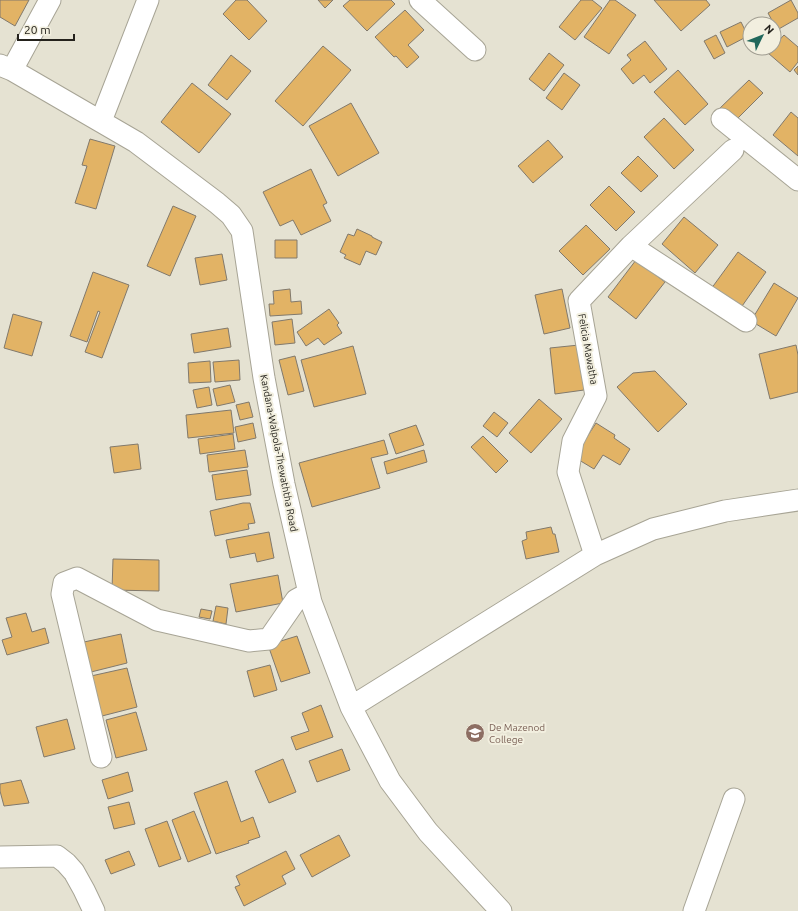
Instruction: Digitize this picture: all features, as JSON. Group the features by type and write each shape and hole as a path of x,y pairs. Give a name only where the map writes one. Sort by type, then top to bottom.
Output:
{"street":[{"path":"6,68 50,0"},
{"path":"101,121 148,0"},
{"path":"420,0 475,50"},
{"name":"Kandana-Walpola-Thewaththa Road","path":"6,68 136,142 217,203 231,215 242,231 264,378 284,484 311,602 351,707 390,781 428,832 502,911"},
{"path":"722,119 798,180"},
{"name":"Felicia Mawatha","path":"596,554 568,472 573,441 596,396 579,301 631,246 733,150"},
{"path":"631,246 746,321"},
{"path":"351,707 596,554 652,529 725,511 798,500"},
{"path":"101,757 62,594 64,582 77,578 157,620 249,641 269,639 296,600 309,593"},
{"path":"694,911 734,799"},
{"path":"0,857 57,856 74,872 94,911"}],"building":[{"path":"0,0 29,0 15,26 0,17"},
{"path":"236,0 247,0 267,21 249,40 223,14"},
{"path":"318,0 333,0 325,8"},
{"path":"350,0 391,0 395,4 367,31 343,6"},
{"path":"581,0 592,0 602,8 575,40 559,27"},
{"path":"610,0 615,0 636,15 609,54 584,37"},
{"path":"654,0 706,0 710,5 681,31"},
{"path":"791,0 798,13 798,18 782,27 782,16 770,16 768,13"},
{"path":"405,10 424,30 408,45 419,57 407,68 375,37"},
{"path":"741,22 742,24 742,39 727,47 720,32"},
{"path":"716,35 725,53 714,59 704,41"},
{"path":"784,35 798,47 798,62 790,72 771,56 782,56 782,37"},
{"path":"645,41 667,69 650,83 644,75 633,84 621,69 631,60 627,55"},
{"path":"323,46 351,70 303,126 275,101"},
{"path":"549,53 564,65 544,91 529,79"},
{"path":"231,55 251,71 227,100 208,85"},
{"path":"798,66 798,75 794,70"},
{"path":"678,70 708,104 685,125 654,92"},
{"path":"564,73 580,85 562,110 546,98"},
{"path":"749,80 763,93 732,124 718,110"},
{"path":"192,83 231,114 199,153 161,122"},
{"path":"351,103 379,153 338,176 309,126"},
{"path":"791,112 798,118 798,156 773,135"},
{"path":"664,118 694,150 674,169 644,137"},
{"path":"90,139 115,146 96,209 75,203 87,166 82,165"},
{"path":"548,140 563,157 533,183 518,166"},
{"path":"638,156 658,176 641,192 621,173"},
{"path":"311,169 327,203 323,205 331,221 301,235 293,220 280,226 263,192"},
{"path":"609,186 635,212 616,231 590,205"},
{"path":"173,206 196,216 170,276 147,266"},
{"path":"684,217 718,245 695,273 662,244"},
{"path":"586,225 610,249 583,275 559,251"},
{"path":"357,229 382,242 376,255 366,251 360,265 344,258 346,255 340,252 348,234 354,236"},
{"path":"275,240 297,240 297,258 275,258"},
{"path":"738,252 766,272 740,309 711,289"},
{"path":"222,254 227,280 200,285 195,258"},
{"path":"636,260 665,282 636,319 608,297"},
{"path":"93,272 129,285 102,358 85,352 100,312 98,311 87,342 70,336"},
{"path":"774,283 798,298 776,336 751,321"},
{"path":"290,289 291,302 301,301 302,314 270,316 269,304 274,304 273,291"},
{"path":"562,289 570,328 544,334 535,295"},
{"path":"329,309 339,323 337,325 342,333 324,345 318,338 306,346 297,332"},
{"path":"13,314 42,322 32,356 4,348"},
{"path":"292,319 295,343 275,345 272,322"},
{"path":"228,328 231,347 194,353 191,334"},
{"path":"579,345 584,390 555,394 550,348"},
{"path":"796,345 798,355 798,392 770,399 759,354"},
{"path":"353,346 366,394 314,407 301,360"},
{"path":"295,356 304,391 288,395 279,360"},
{"path":"239,360 240,380 215,382 213,362"},
{"path":"210,361 211,382 189,383 188,363"},
{"path":"655,371 687,404 658,432 617,387 633,373"},
{"path":"230,385 235,402 217,406 213,389"},
{"path":"209,387 212,405 197,408 193,390"},
{"path":"539,399 562,419 531,453 509,433"},
{"path":"249,402 253,417 240,420 236,405"},
{"path":"231,410 234,433 188,438 186,415"},
{"path":"494,412 508,423 497,437 483,426"},
{"path":"253,423 256,438 238,442 235,427"},
{"path":"596,423 615,435 614,438 630,449 620,465 603,455 594,469 574,457"},
{"path":"416,425 424,445 396,454 389,434"},
{"path":"233,434 235,449 200,454 198,439"},
{"path":"483,436 508,461 496,473 471,447"},
{"path":"384,440 388,454 371,458 380,488 312,507 299,463"},
{"path":"138,444 141,469 114,473 110,447"},
{"path":"245,450 248,467 209,472 207,455"},
{"path":"424,450 427,462 387,474 384,462"},
{"path":"247,470 251,495 216,500 212,475"},
{"path":"243,503 250,503 255,523 248,524 249,529 215,536 210,511"},
{"path":"551,527 553,534 555,534 559,552 526,559 522,541 527,539 526,532"},
{"path":"269,532 274,558 257,562 255,553 230,558 226,540"},
{"path":"113,559 159,560 159,591 112,590"},
{"path":"278,575 283,603 236,612 230,584"},
{"path":"216,606 228,608 226,624 213,621"},
{"path":"201,609 212,611 210,619 199,617"},
{"path":"26,613 32,632 45,628 49,643 7,655 2,640 12,637 6,618"},
{"path":"121,634 127,663 91,672 84,642"},
{"path":"297,636 310,673 281,682 268,645"},
{"path":"270,665 277,690 254,697 247,671"},
{"path":"127,668 137,707 102,716 91,676"},
{"path":"321,705 333,737 296,750 291,737 309,731 302,713"},
{"path":"136,712 147,750 116,758 106,720"},
{"path":"67,719 75,749 44,757 36,727"},
{"path":"342,749 350,770 317,782 309,761"},
{"path":"283,759 296,792 269,803 255,771"},
{"path":"128,772 133,791 108,799 102,780"},
{"path":"21,780 29,803 4,806 0,791 0,784"},
{"path":"227,781 241,822 253,817 260,837 248,841 249,843 216,854 194,793"},
{"path":"129,802 135,824 114,829 108,807"},
{"path":"194,811 211,853 188,862 172,820"},
{"path":"167,821 181,859 159,867 145,829"},
{"path":"339,835 350,856 312,877 300,855"},
{"path":"129,851 135,865 111,874 105,860"},
{"path":"286,851 295,869 282,876 286,884 244,906 235,887 240,885 236,876"}],"place":[{"name":"De Mazenod College","path":"475,733"}]}
